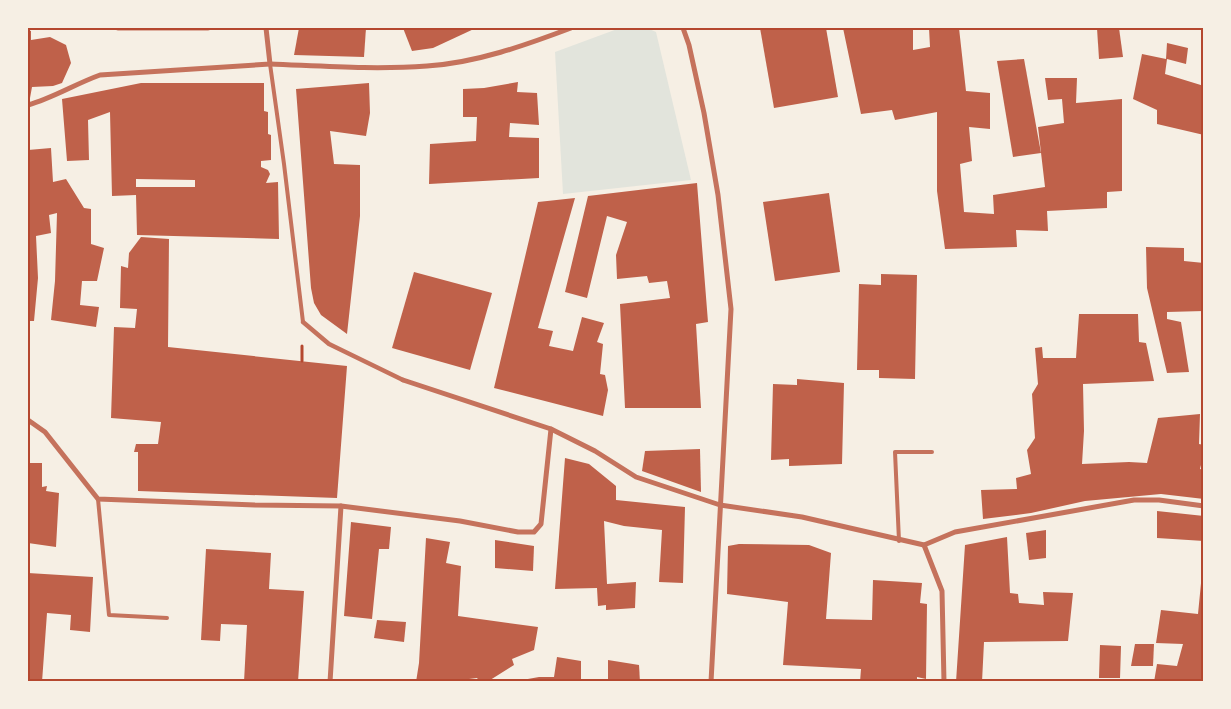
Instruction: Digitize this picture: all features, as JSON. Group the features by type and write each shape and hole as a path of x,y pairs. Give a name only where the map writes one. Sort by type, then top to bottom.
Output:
{"street":[{"path":"119,28 208,28"},
{"path":"266,28 270,64"},
{"path":"28,105 43,101 75,84 100,75 270,64 371,68 429,66 514,48 571,28"},
{"path":"683,28 689,45 704,113 718,195 730,309 711,682"},
{"path":"303,322 329,344 403,380 551,429 595,451 636,477 720,505 802,517 899,541 924,545 955,532 1015,524 1134,500 1159,500 1204,506"},
{"path":"28,420 45,432 98,499 254,505 341,506 460,521 518,532 534,532 541,524 551,429"},
{"path":"330,682 341,506"},
{"path":"924,545 942,591 944,682"}],"lane":[{"path":"270,64 303,322"},
{"path":"899,541 895,452 932,452"},
{"path":"98,499 109,615 167,618"}],"shaded area":[{"path":"620,28 647,28 656,32 691,180 563,194 555,52"}],"building":[{"path":"299,28 366,28 364,57 294,55"},
{"path":"403,28 476,28 433,48 412,51"},
{"path":"760,28 826,28 838,97 774,108"},
{"path":"843,28 913,28 913,50 930,47 929,28 959,28 966,91 990,93 990,129 969,127 972,161 960,164 964,212 994,214 993,195 1045,187 1038,127 1064,123 1062,99 1048,100 1045,78 1077,78 1076,103 1122,99 1122,191 1107,192 1107,208 1047,211 1048,231 1016,230 1017,247 945,249 937,191 937,112 895,120 892,110 861,114"},
{"path":"1097,28 1119,28 1123,57 1099,59"},
{"path":"28,30 31,31 31,40 50,37 66,45 71,63 62,83 53,86 32,87 30,98 28,99"},
{"path":"1167,43 1188,48 1186,64 1167,59 1165,74 1204,86 1204,135 1157,124 1157,110 1133,99 1142,54 1166,59"},
{"path":"1024,59 1041,153 1013,157 997,61"},
{"path":"518,82 517,92 537,93 539,125 510,123 509,137 539,138 539,178 429,184 430,144 476,141 477,117 463,117 463,89 484,88"},
{"path":"141,83 264,83 264,111 268,112 268,134 271,135 271,160 261,161 261,167 268,170 270,174 266,183 278,182 279,239 137,235 136,195 112,196 110,112 88,120 89,160 67,161 62,99","holes":["136,179 195,180 195,187 136,187"]},
{"path":"369,83 370,113 366,136 330,131 334,164 360,165 360,216 347,334 321,315 314,303 311,288 296,89"},
{"path":"51,148 53,182 66,179 84,208 91,209 91,244 104,248 97,281 82,281 80,305 99,307 96,327 51,320 55,281 57,213 49,215 51,233 36,236 38,278 34,321 28,321 28,150"},
{"path":"697,183 708,322 696,324 701,408 625,408 620,304 670,298 667,281 649,283 647,276 617,279 616,255 627,222 607,216 587,298 565,292 588,196"},
{"path":"829,193 840,272 775,281 763,202"},
{"path":"575,198 538,328 553,331 549,346 573,351 582,317 604,323 597,342 603,344 600,374 605,375 608,390 603,416 494,388 538,202"},
{"path":"141,237 169,239 168,347 347,366 337,498 138,491 138,452 134,452 136,444 158,444 161,422 111,418 114,327 135,328 137,309 120,308 121,266 128,268 129,253"},
{"path":"1146,247 1184,248 1184,261 1204,263 1204,311 1167,312 1167,319 1181,322 1189,372 1167,373 1147,288"},
{"path":"414,272 492,293 470,370 392,348"},
{"path":"881,274 917,275 915,379 879,378 879,370 857,370 859,284 881,285"},
{"path":"1079,314 1138,314 1139,342 1146,343 1154,381 1083,384 1084,431 1082,464 1147,463 1158,418 1200,414 1199,444 1204,445 1204,453 1200,469 1204,470 1204,499 1161,494 1085,501 1031,513 983,519 981,490 1017,489 1016,478 1031,474 1027,450 1035,438 1032,394 1038,384 1035,348 1042,347 1043,358 1076,358"},
{"path":"797,379 844,383 842,464 789,466 789,459 771,460 773,384 797,385"},
{"path":"700,449 701,492 642,471 645,451"},
{"path":"565,458 589,464 616,486 616,500 685,507 683,583 659,582 662,530 624,526 604,521 607,584 636,582 635,608 606,610 606,605 598,606 597,588 555,589"},
{"path":"28,463 42,463 42,487 47,486 46,491 59,493 56,547 28,543"},
{"path":"1157,511 1204,516 1204,541 1157,538"},
{"path":"351,522 391,527 389,549 379,549 372,619 344,616"},
{"path":"1046,530 1046,558 1029,560 1026,533"},
{"path":"1007,537 1010,593 1018,594 1019,603 1044,605 1043,592 1073,593 1068,641 984,642 982,682 956,682 965,545"},
{"path":"426,538 450,542 446,563 461,566 458,616 538,627 534,650 512,659 514,665 487,682 480,682 477,678 445,682 416,682 419,663"},
{"path":"495,540 534,546 533,571 495,568"},
{"path":"739,544 809,545 831,553 826,619 872,620 873,580 922,583 920,603 927,604 926,679 917,677 917,682 860,682 861,669 783,665 788,602 727,594 728,546"},
{"path":"206,549 271,553 269,589 304,591 298,682 244,682 247,625 221,624 220,641 201,640"},
{"path":"28,573 93,577 90,632 70,630 71,615 47,613 42,682 28,682"},
{"path":"1202,573 1204,682 1154,682 1157,664 1177,666 1183,644 1156,643 1161,610 1198,614"},
{"path":"377,620 406,622 404,642 374,638"},
{"path":"1135,644 1154,644 1153,666 1131,666"},
{"path":"1100,645 1121,646 1120,678 1099,678"},
{"path":"557,657 581,661 581,682 511,682 539,677 554,677"},
{"path":"608,660 639,665 640,682 608,682"}]}
